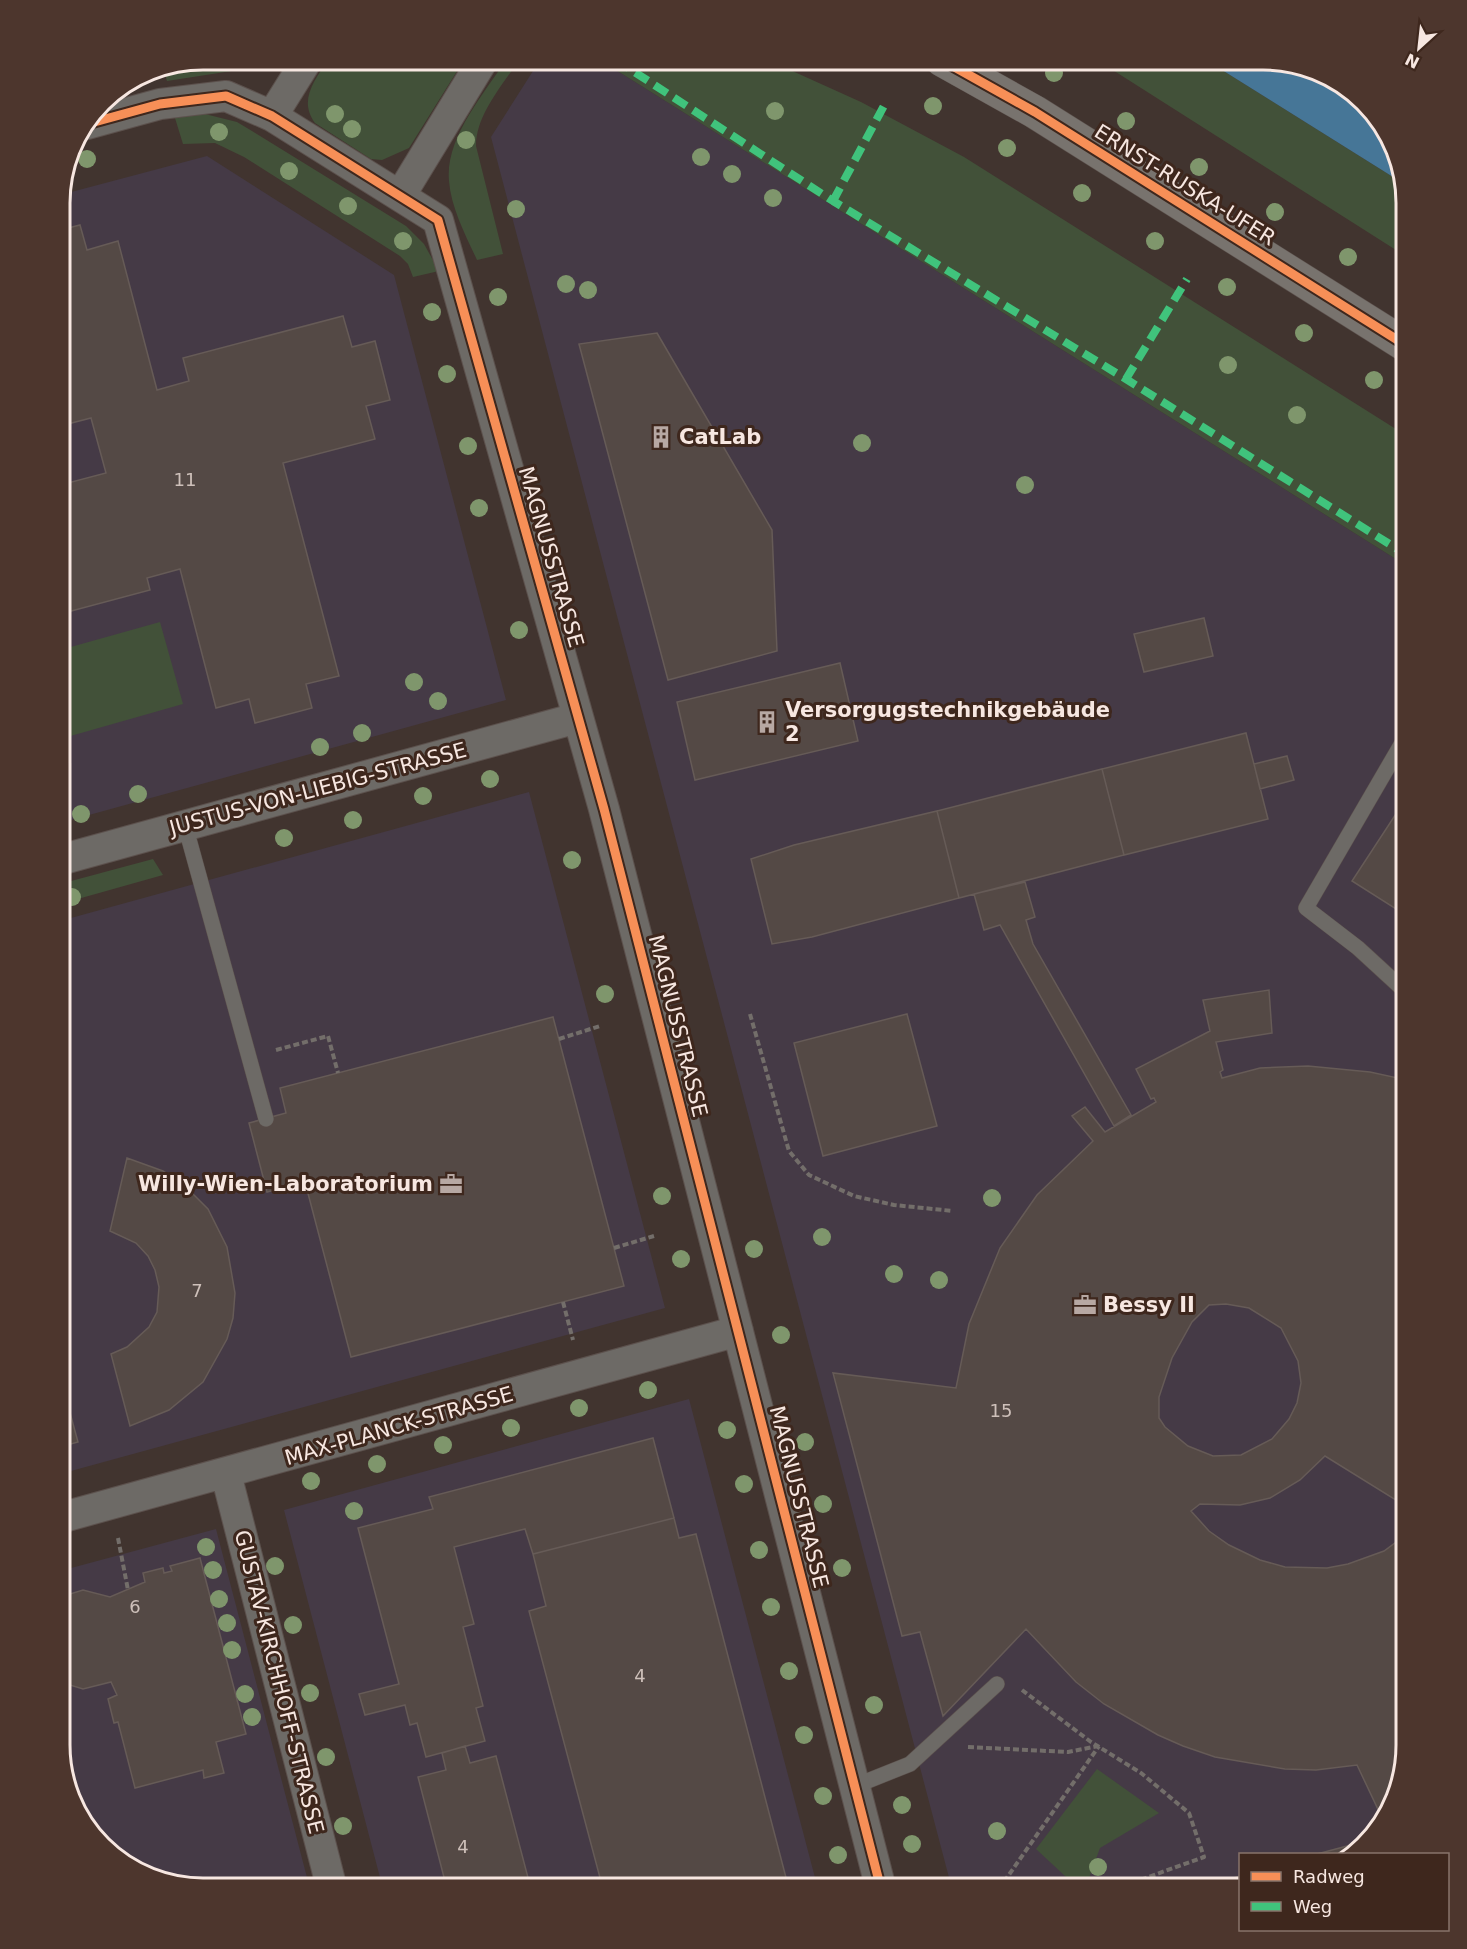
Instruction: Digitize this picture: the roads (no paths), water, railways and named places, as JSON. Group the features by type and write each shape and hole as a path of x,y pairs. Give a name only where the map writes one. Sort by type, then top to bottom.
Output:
{"main road":[{"name":"ERNST-RUSKA-UFER","path":"962,71 1035,112 1396,339"}],"street":[{"path":"272,116 301,71"},
{"path":"400,196 476,71"},
{"name":"MAGNUSSTRASSE","path":"99,121 160,104 226,96 272,116 438,220 604,809 878,1878"},
{"name":"JUSTUS-VON-LIEBIG-STRASSE","path":"71,857 577,718"},
{"name":"MAX-PLANCK-STRASSE","path":"70,1515 738,1331"},
{"name":"GUSTAV-KIRCHHOFF-STRASSE","path":"226,1474 329,1878"}],"lane":[{"path":"1396,753 1306,908 1358,948 1396,983"},
{"path":"185,825 266,1119"},
{"path":"855,1786 910,1764 997,1684"}],"water":[{"path":"1224,71 1290,73 1330,88 1351,103 1374,129 1383,144 1393,177"}],"place":[{"name":"CatLab","path":"661,437"},
{"name":"Versorgugstechnikgebäude 2","path":"767,722"},
{"name":"Willy-Wien-Laboratorium","path":"451,1184"},
{"name":"Bessy II","path":"1085,1305"}]}
